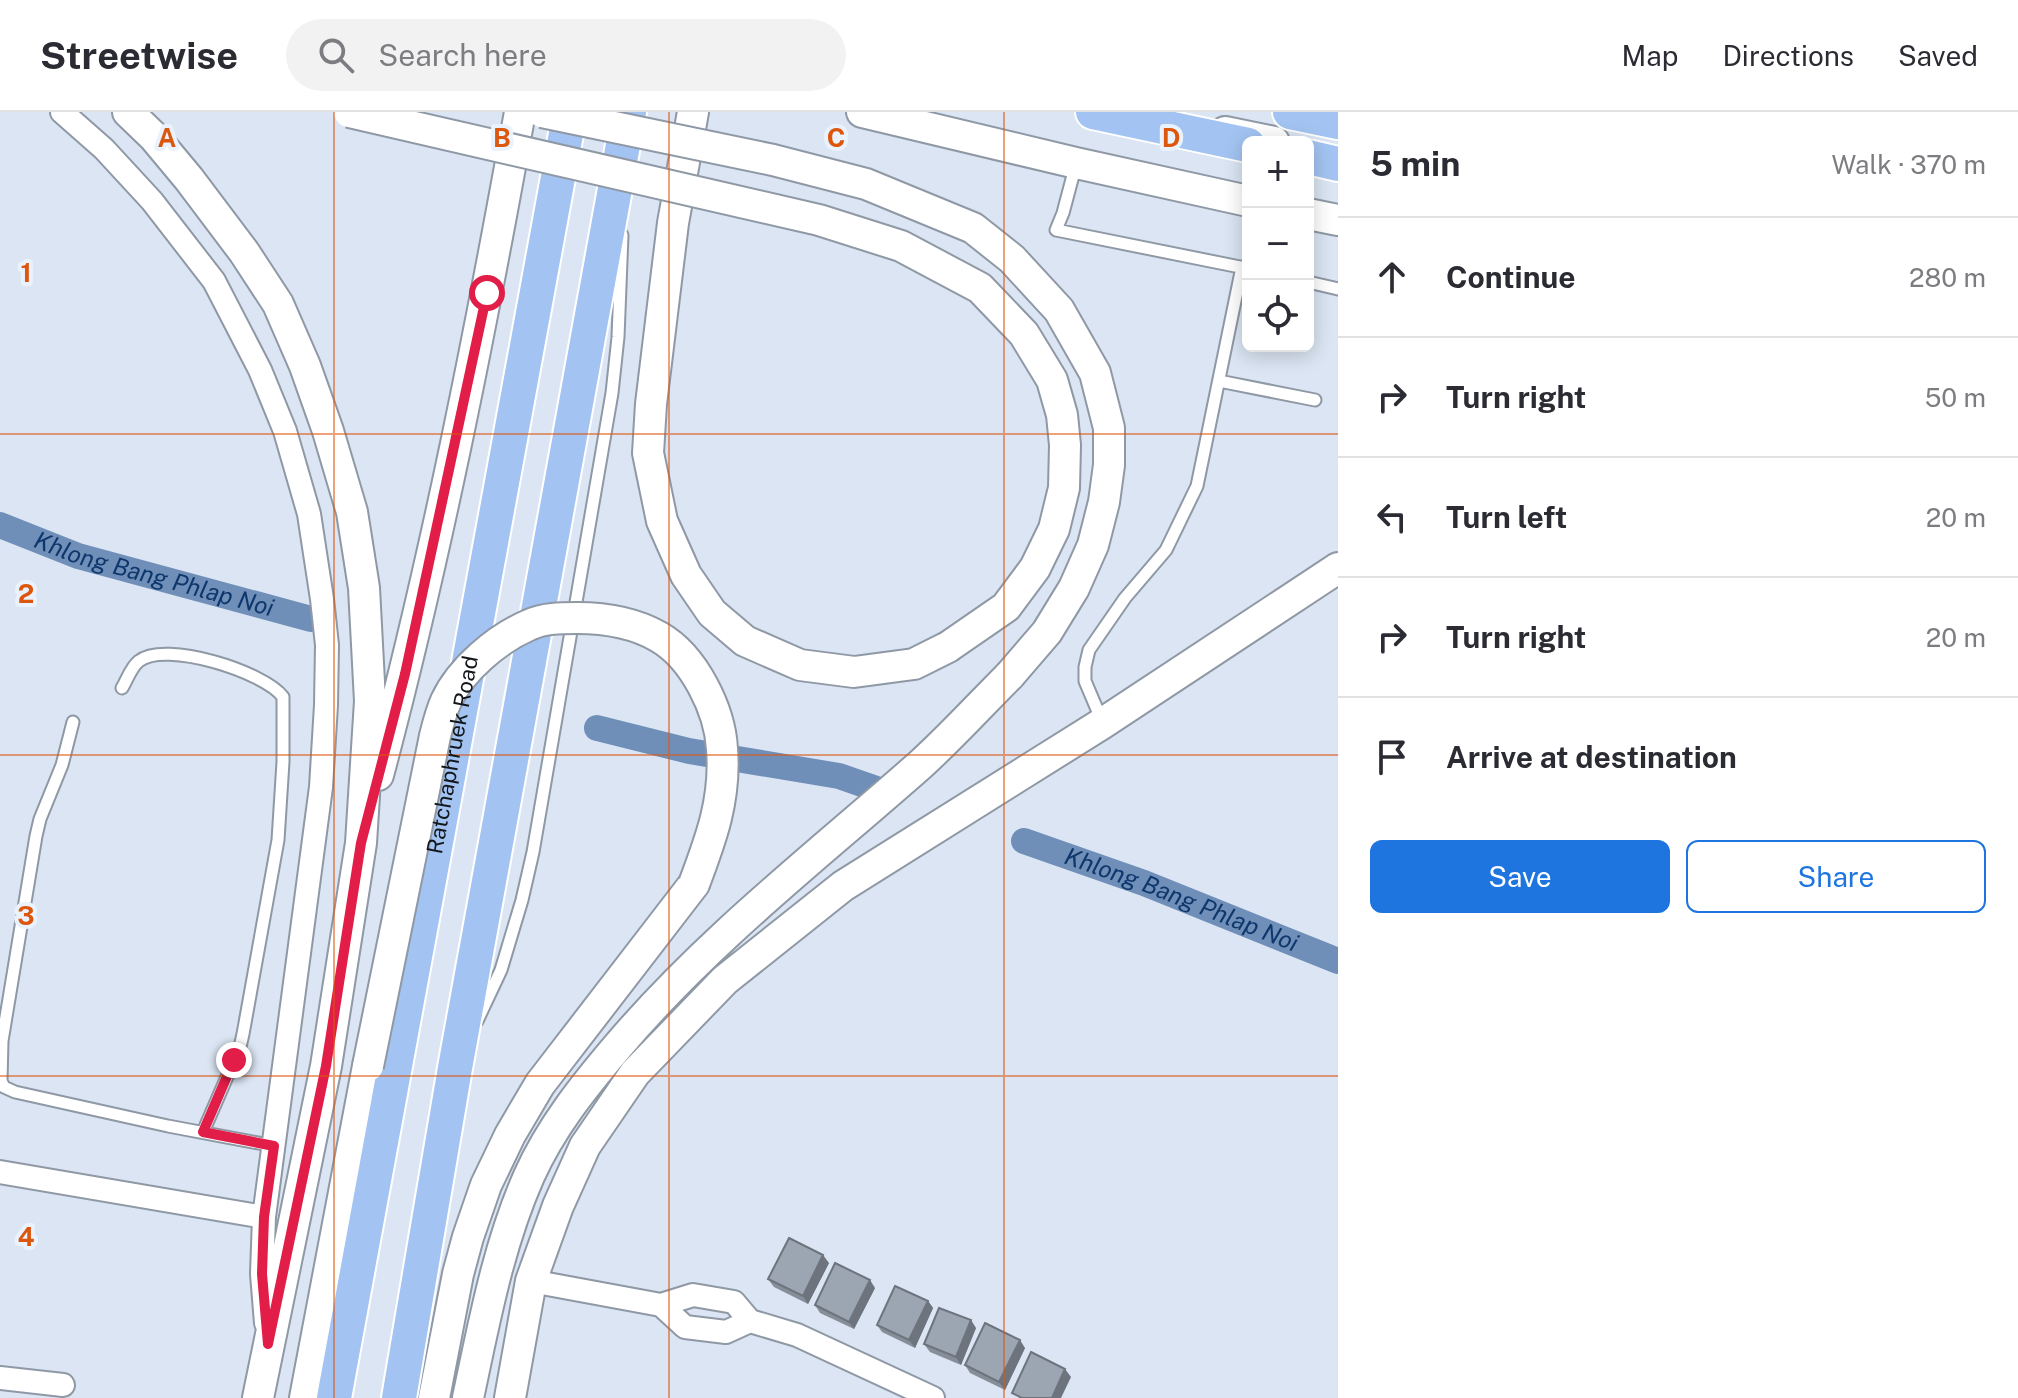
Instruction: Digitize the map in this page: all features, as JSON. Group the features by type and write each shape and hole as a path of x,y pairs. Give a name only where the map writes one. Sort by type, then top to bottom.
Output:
{"main road":[{"path":"128,112 189,179 244,252 278,304 305,366 328,431 352,512 364,588 370,701 361,843 326,1066 258,1398"},
{"path":"349,112 819,220 901,246 980,288 1024,334 1052,380 1062,415 1064,488 1054,529 1035,568 1006,607 948,647 914,664 854,672 800,665 745,641 712,613 686,575 662,521 648,453 651,404 673,223 693,112"},
{"path":"361,843 405,674 487,293 520,112"},
{"path":"468,1398 506,1237 529,1175 559,1121 593,1075 643,1017 703,954 791,874 922,763 1010,675 1047,632 1074,588 1093,545 1109,465 1109,428 1095,373 1059,310 1012,259 973,228 866,184 773,160 542,112"},
{"name":"Ratchaphruek Road","path":"334,1398 570,112"},
{"path":"862,112 1242,200"},
{"path":"1093,112 1242,144"},
{"path":"1133,112 1246,136"},
{"path":"1290,112 1338,122"},
{"path":"399,1398 455,1068 626,127"},
{"path":"1314,151 1338,156"},
{"path":"1314,158 1338,164"},
{"path":"1314,215 1338,220"},
{"path":"510,1398 531,1281 558,1206 585,1146 635,1073 725,980 843,886 1103,723 1338,568"},
{"path":"305,1398 368,1066 435,736 446,700 485,652 532,623 560,618 593,618 625,624 659,637 685,659 704,688 717,718 722,748 722,786 714,830 694,884 540,1084 510,1135 486,1185 468,1237 434,1398"}],"street":[{"path":"62,112 104,149 152,201 214,281 260,370 285,431 309,514 327,645 326,705 321,787 264,1217 262,1274 268,1344"},
{"path":"0,1172 264,1217"},
{"path":"531,1281 661,1305 693,1295 734,1302 750,1321 797,1335 900,1391 933,1398"},
{"path":"661,1305 685,1327 726,1332 750,1321"},
{"path":"0,1378 63,1385"}],"lane":[{"path":"1076,163 1056,230 1242,267"},
{"path":"1103,723 1085,681 1089,650 1125,598 1166,550 1197,486 1242,280"},
{"path":"1314,283 1338,289"},
{"path":"1219,381 1315,400"},
{"path":"122,688 136,662 157,655 173,654 202,658 233,668 272,686 283,697 278,840 246,1019 240,1047 203,1132"},
{"path":"73,722 62,765 40,819 2,1041 1,1081 4,1087 15,1092 274,1146"}],"building":[{"path":"789,1238 823,1255 803,1296 768,1279"},
{"path":"835,1263 870,1280 849,1322 815,1305"},
{"path":"895,1286 928,1301 909,1340 877,1325"},
{"path":"939,1308 971,1320 956,1357 924,1344"},
{"path":"985,1323 1020,1340 999,1382 965,1365"},
{"path":"1031,1352 1065,1369 1052,1398 1022,1398 1012,1393"}],"waterway":[{"name":"Khlong Bang Phlap Noi","path":"0,525 78,556 311,619"},
{"name":"Khlong Bang Phlap Noi","path":"597,728 689,751 839,776 885,792"},
{"name":"Khlong Bang Phlap Noi","path":"1024,841 1144,883 1338,961"}],"route":[{"path":"234,1060 203,1132 274,1146 264,1217 262,1274 268,1344 326,1066 361,843 405,674 487,293"}]}
